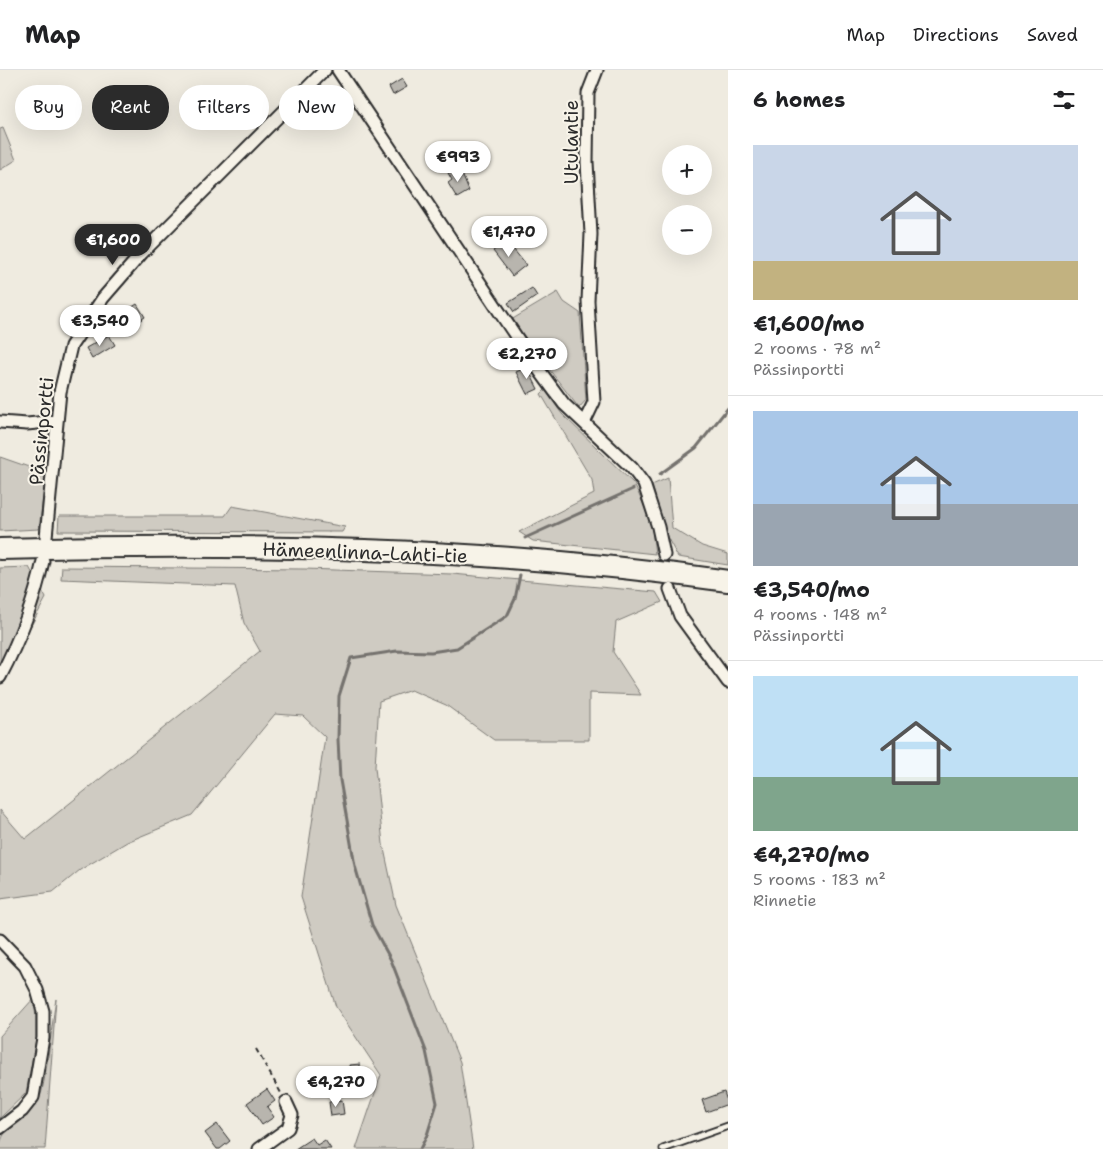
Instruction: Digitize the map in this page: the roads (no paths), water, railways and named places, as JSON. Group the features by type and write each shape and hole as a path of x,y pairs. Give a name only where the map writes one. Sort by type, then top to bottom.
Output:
{"highway":[{"name":"Hämeenlinna-Lahti-tie","path":"0,549 231,546 402,552 613,567 728,581"}],"street":[{"name":"Pässinportti","path":"46,537 60,392 71,346 103,298 142,253 325,70"},
{"path":"338,70 531,360 564,404 632,468 644,484 658,527 664,555"},
{"name":"Utulantie","path":"584,422 594,402 588,301 591,234 587,162 588,93 597,70"},
{"path":"0,422 27,424 57,421"},
{"path":"0,677 24,626 36,594 43,561"},
{"path":"670,589 680,616 728,682"},
{"path":"0,940 24,966 37,990 43,1011 44,1038 33,1097 22,1111 0,1128"},
{"path":"259,1149 288,1128 292,1115 286,1102"}],"lane":[{"path":"663,1149 728,1126"}],"waterway":[{"path":"660,474 696,448 728,408"},
{"path":"525,538 633,489"},
{"path":"420,1149 427,1135 437,1103 426,1051 391,960 372,925 355,866 340,780 338,739 339,696 351,658 397,651 431,652 457,648 507,616 515,599 520,575"}]}
